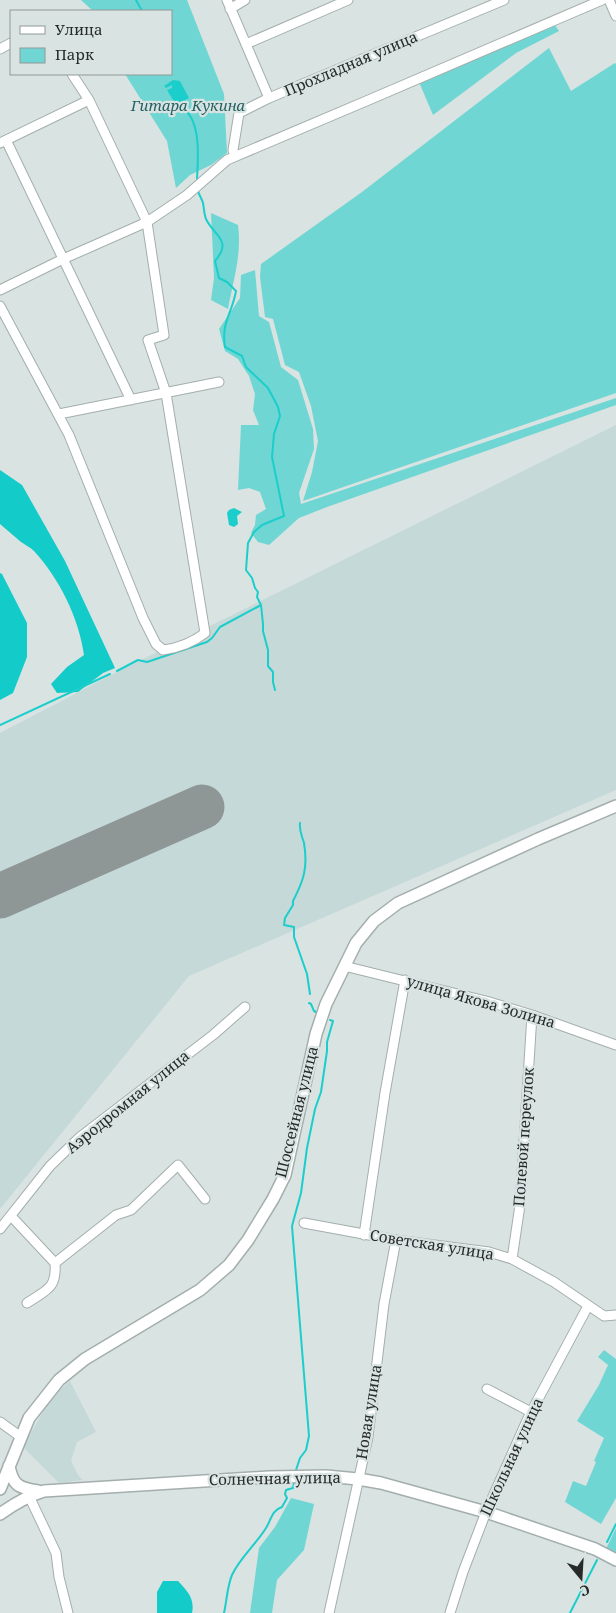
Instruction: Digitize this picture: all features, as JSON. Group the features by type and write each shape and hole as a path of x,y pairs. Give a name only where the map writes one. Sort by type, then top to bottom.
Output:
{"main road":[{"name":"Шоссейная улица","path":"0,1489 5,1466 33,1412 59,1380 85,1359 200,1290 229,1265 248,1240 285,1175 316,1034 326,1004 356,943 374,922 398,904 538,839 616,806"},
{"path":"5,1466 11,1477 22,1488 42,1491"},
{"name":"Солнечная улица","path":"42,1491 268,1477 326,1476 358,1479 381,1483 486,1512 595,1549 616,1560"},
{"path":"0,1514 14,1504 42,1491"}],"street":[{"path":"245,0 229,4 269,98"},
{"path":"246,44 348,0"},
{"name":"Прохладная улица","path":"235,156 233,150 239,113 269,98 504,0"},
{"path":"0,290 147,222 186,195 227,160 235,156 372,100 602,0"},
{"path":"609,0 616,16"},
{"path":"0,306 59,414 73,444 143,618 156,644 163,650 177,648 194,642 205,634 166,393 148,340 164,334 147,222 89,100 73,75"},
{"path":"89,100 3,141 64,259 131,400"},
{"path":"59,414 219,382"},
{"name":"улица Якова Золина","path":"344,966 486,1001 616,1045"},
{"path":"364,1235 385,1093 405,980"},
{"name":"Аэродромная улица","path":"0,1229 50,1166 80,1137 213,1035 245,1008"},
{"name":"Полевой переулок","path":"512,1259 520,1206 532,1015"},
{"path":"55,1263 116,1215 131,1210 178,1165 205,1199"},
{"path":"11,1216 55,1263 56,1278 50,1288 27,1304"},
{"name":"Советская улица","path":"304,1223 364,1235 489,1252 512,1259 554,1282 604,1316 616,1315"},
{"name":"Новая улица","path":"329,1613 368,1438 384,1304 396,1240"},
{"name":"Школьная улица","path":"450,1613 463,1572 486,1512 531,1412 588,1306"},
{"path":"487,1388 531,1412"},
{"path":"0,1422 21,1437"},
{"path":"29,1496 56,1553 59,1577 68,1613"}],"shaded area":[{"path":"173,80 180,81 189,98 176,105 167,90 172,88 172,85 166,88 164,86"},
{"path":"616,425 616,790 189,976 0,1209 0,733 115,673"},
{"path":"0,470 22,485 65,561 115,668 103,673 78,692 57,693 51,684 67,667 84,655 78,627 73,613 52,573 31,548 0,524"},
{"path":"234,508 242,512 237,516 238,524 234,527 229,525 227,513"},
{"path":"0,573 27,623 27,657 13,693 0,700"},
{"path":"70,1381 96,1432 77,1442 71,1461 78,1475 83,1480 59,1483 23,1447 50,1399"},
{"path":"163,1581 178,1581 191,1599 192,1613 157,1613 157,1592"}],"green space":[{"name":"Гитара Кукина","path":"81,0 187,0 224,94 227,153 211,165 190,175 176,188 167,141 126,75 172,75 172,10 92,10"},
{"path":"554,24 559,31 516,53 433,115 419,82"},
{"path":"549,48 571,91 616,64 616,393 303,501 312,472 318,441 311,406 299,372 285,365 273,319 265,317 260,277 261,264 362,192"},
{"path":"211,213 238,225 238,257 228,309 211,300 214,278"},
{"path":"255,270 259,316 269,322 281,367 298,380 313,429 314,449 299,493 301,504 616,398 616,405 327,507 299,518 269,545 258,542 251,533 255,525 256,515 266,509 260,492 249,488 238,490 241,425 259,425 253,410 255,394 249,376 238,359 225,351 219,329 240,298 241,275"},
{"path":"604,1350 616,1359 616,1498 601,1524 565,1502 573,1481 586,1486 604,1438 577,1421 599,1385 608,1365 598,1357"},
{"path":"291,1498 314,1504 304,1550 277,1580 272,1613 250,1613 259,1548 275,1527"},
{"path":"616,1528 616,1556 605,1551"}],"waterway":[{"path":"136,0 141,10"},
{"path":"186,111 191,117 198,143 197,179"},
{"path":"198,191 203,203 206,219 222,243 220,254 215,261 219,278 227,282 236,291 224,331 225,347 242,356 246,367 268,388 278,407 280,416 274,434 272,457 284,516 262,525 254,532 248,543 246,570 258,592 257,597 261,605 263,631 268,650 268,666 273,672 275,690"},
{"path":"117,671 138,660 147,662 207,642 220,627 261,605"},
{"path":"0,725 110,674"},
{"path":"300,823 306,859 304,873 293,905 285,918 284,925 294,927 294,937 307,974 310,994"},
{"path":"309,1003 314,1011 318,1013"},
{"path":"296,1470 300,1458 306,1450 309,1436 292,1226 301,1193 315,1109 321,1092 327,1042 333,1021 330,1020"},
{"path":"224,1613 229,1584 235,1569 262,1534 274,1513 282,1507 287,1498 286,1490 293,1488 294,1482"},
{"path":"607,1542 616,1524"},
{"path":"570,1613 597,1560"}],"runway":[{"path":"0,896 202,807"}]}
